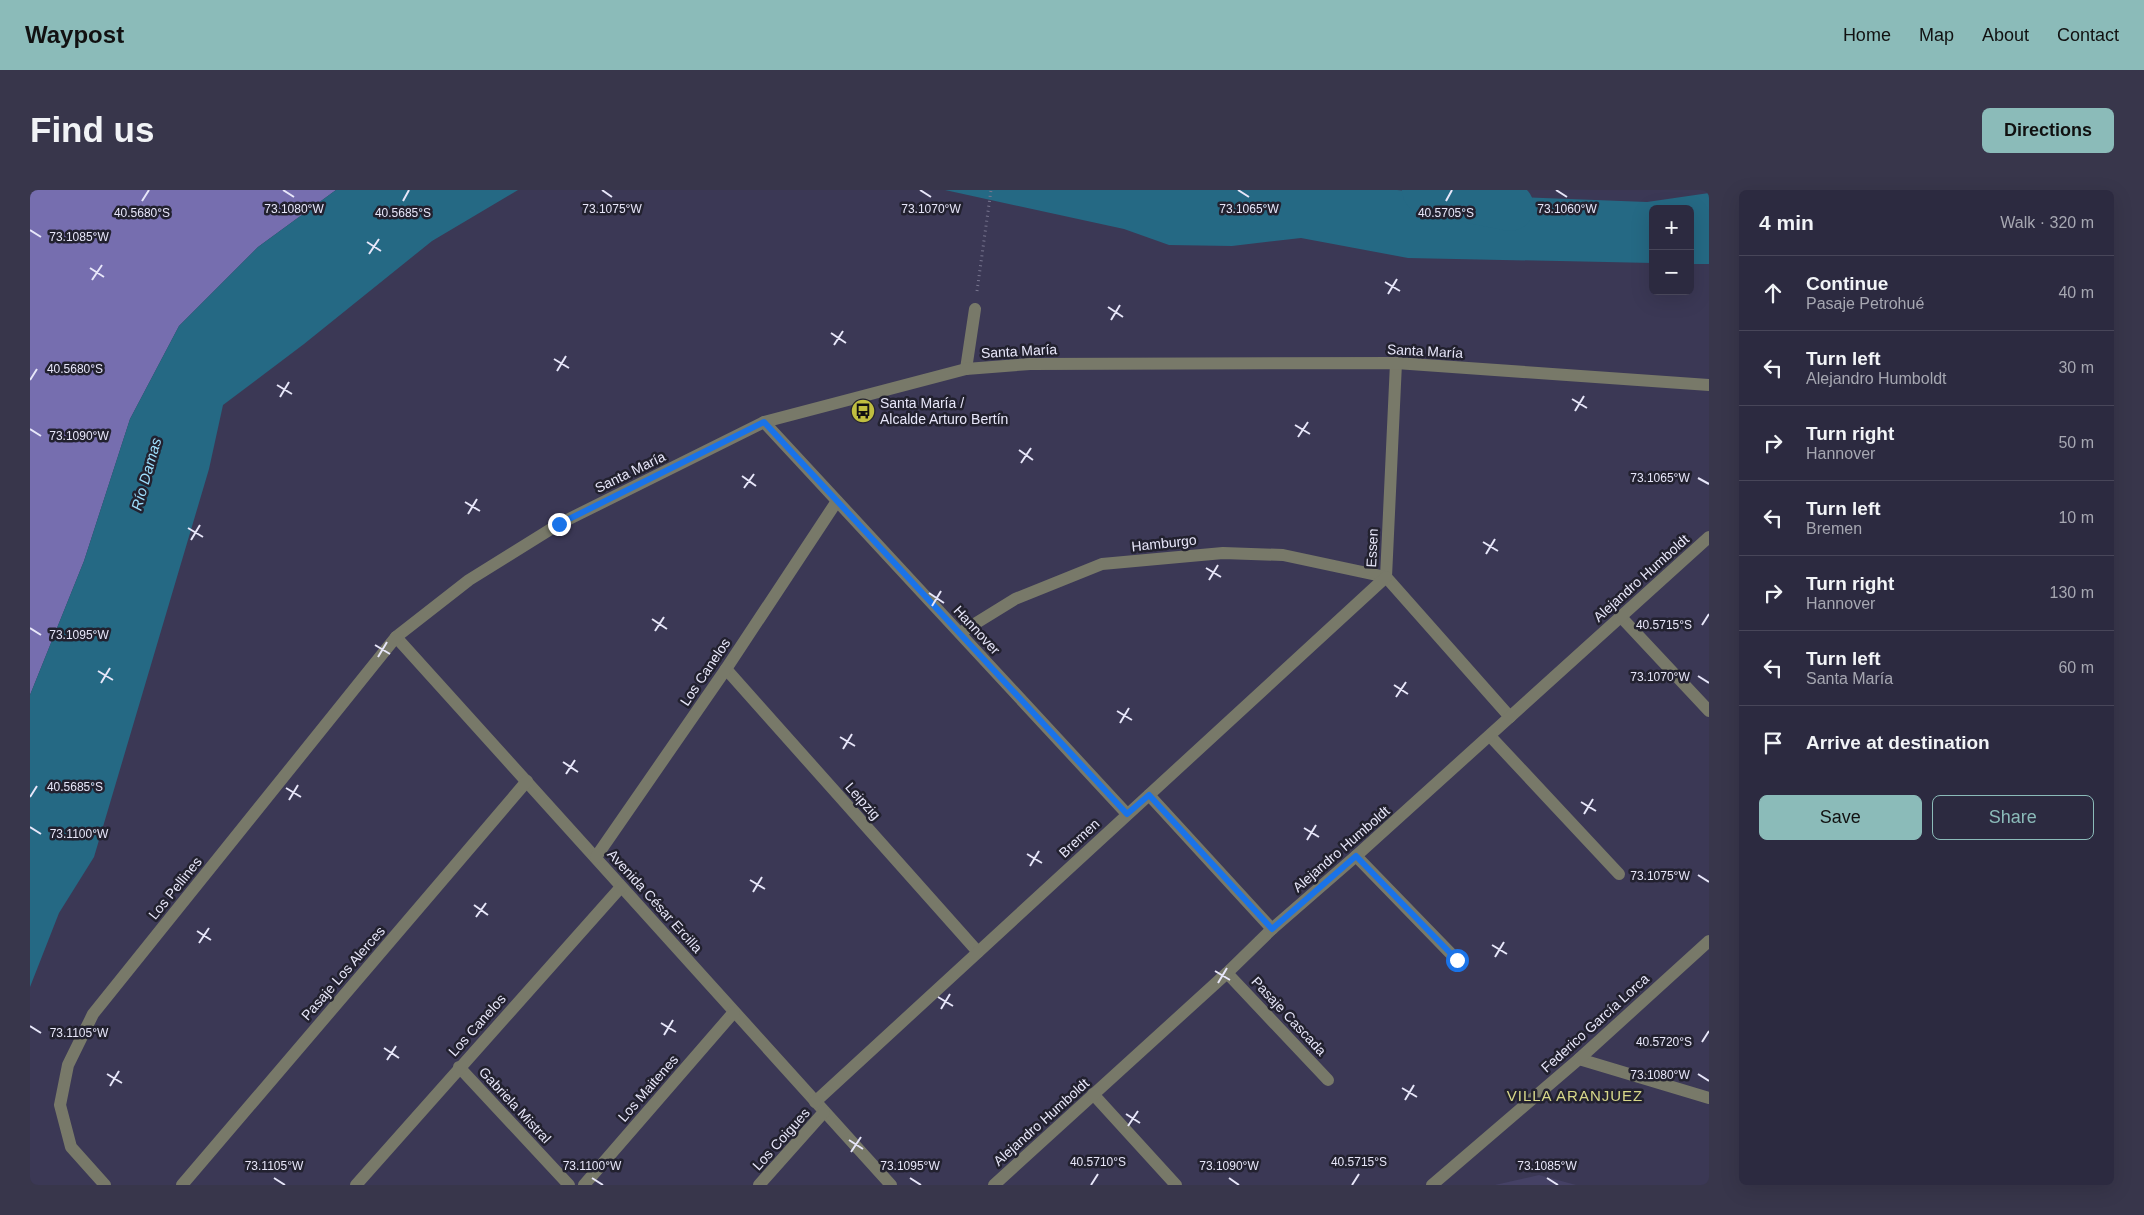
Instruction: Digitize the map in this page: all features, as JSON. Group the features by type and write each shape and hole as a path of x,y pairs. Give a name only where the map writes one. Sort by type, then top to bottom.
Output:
{"street":[{"path":"966,369 975,309"},
{"name":"Santa María","path":"396,637 469,580 559,524 764,422 966,369 1030,364 1396,363 1709,385"},
{"name":"Essen","path":"1396,363 1386,577 1510,717"},
{"name":"Hannover","path":"764,422 1127,814"},
{"name":"Los Canelos","path":"596,858 726,669 837,501"},
{"name":"Alejandro Humboldt","path":"994,1185 1228,973 1272,929 1490,736 1709,537"},
{"name":"Hamburgo","path":"960,633 1015,599 1102,564 1223,553 1283,555 1386,577"},
{"name":"Bremen","path":"815,1102 1386,577"},
{"path":"1621,617 1709,711"},
{"name":"Avenida César Ercilla","path":"396,637 891,1185"},
{"name":"Los Pellines","path":"102,1182 71,1147 60,1106 68,1065 93,1014 396,637"},
{"name":"Leipzig","path":"726,669 978,952"},
{"path":"1490,736 1619,874"},
{"name":"Pasaje Los Alerces","path":"182,1185 527,782"},
{"path":"1149,795 1272,929"},
{"path":"1356,856 1457,960"},
{"name":"Los Canelos","path":"356,1185 459,1067 621,888"},
{"name":"Federico García Lorca","path":"1432,1185 1579,1059 1709,941"},
{"name":"Pasaje Cascada","path":"1228,973 1328,1080"},
{"name":"Los Maitenes","path":"584,1185 734,1012"},
{"path":"1579,1059 1709,1098"},
{"name":"Gabriela Mistral","path":"459,1067 569,1185"},
{"path":"1093,1094 1176,1185"},
{"name":"Los Coigues","path":"760,1185 824,1112"}],"path":[{"path":"975,309 991,190"}],"shaded area":[{"path":"30,190 336,190 258,247 179,326 130,419 84,561 30,695"},
{"path":"1539,1175 1576,1185 1495,1185"}],"water":[{"path":"336,190 518,190 432,241 304,344 223,405 209,469 94,857 59,913 30,987 30,695 84,561 130,419 179,326 258,247"},
{"path":"945,190 1397,190 1435,194 1647,202 1709,193 1709,264 1694,264 1694,205 1649,205 1649,263 1408,258 1301,238 1232,246 1169,245 1124,229"}],"waterway":[{"name":"Río Damas","path":"1426,190 1510,207"}],"place":[{"name":"Santa María / Alcalde Arturo Bertín","path":"863,411"}],"district":[{"name":"VILLA ARANJUEZ","path":"1575,1095"}],"route":[{"path":"559,524 764,422 1127,814 1149,795 1272,929 1356,856 1457,960"}]}
